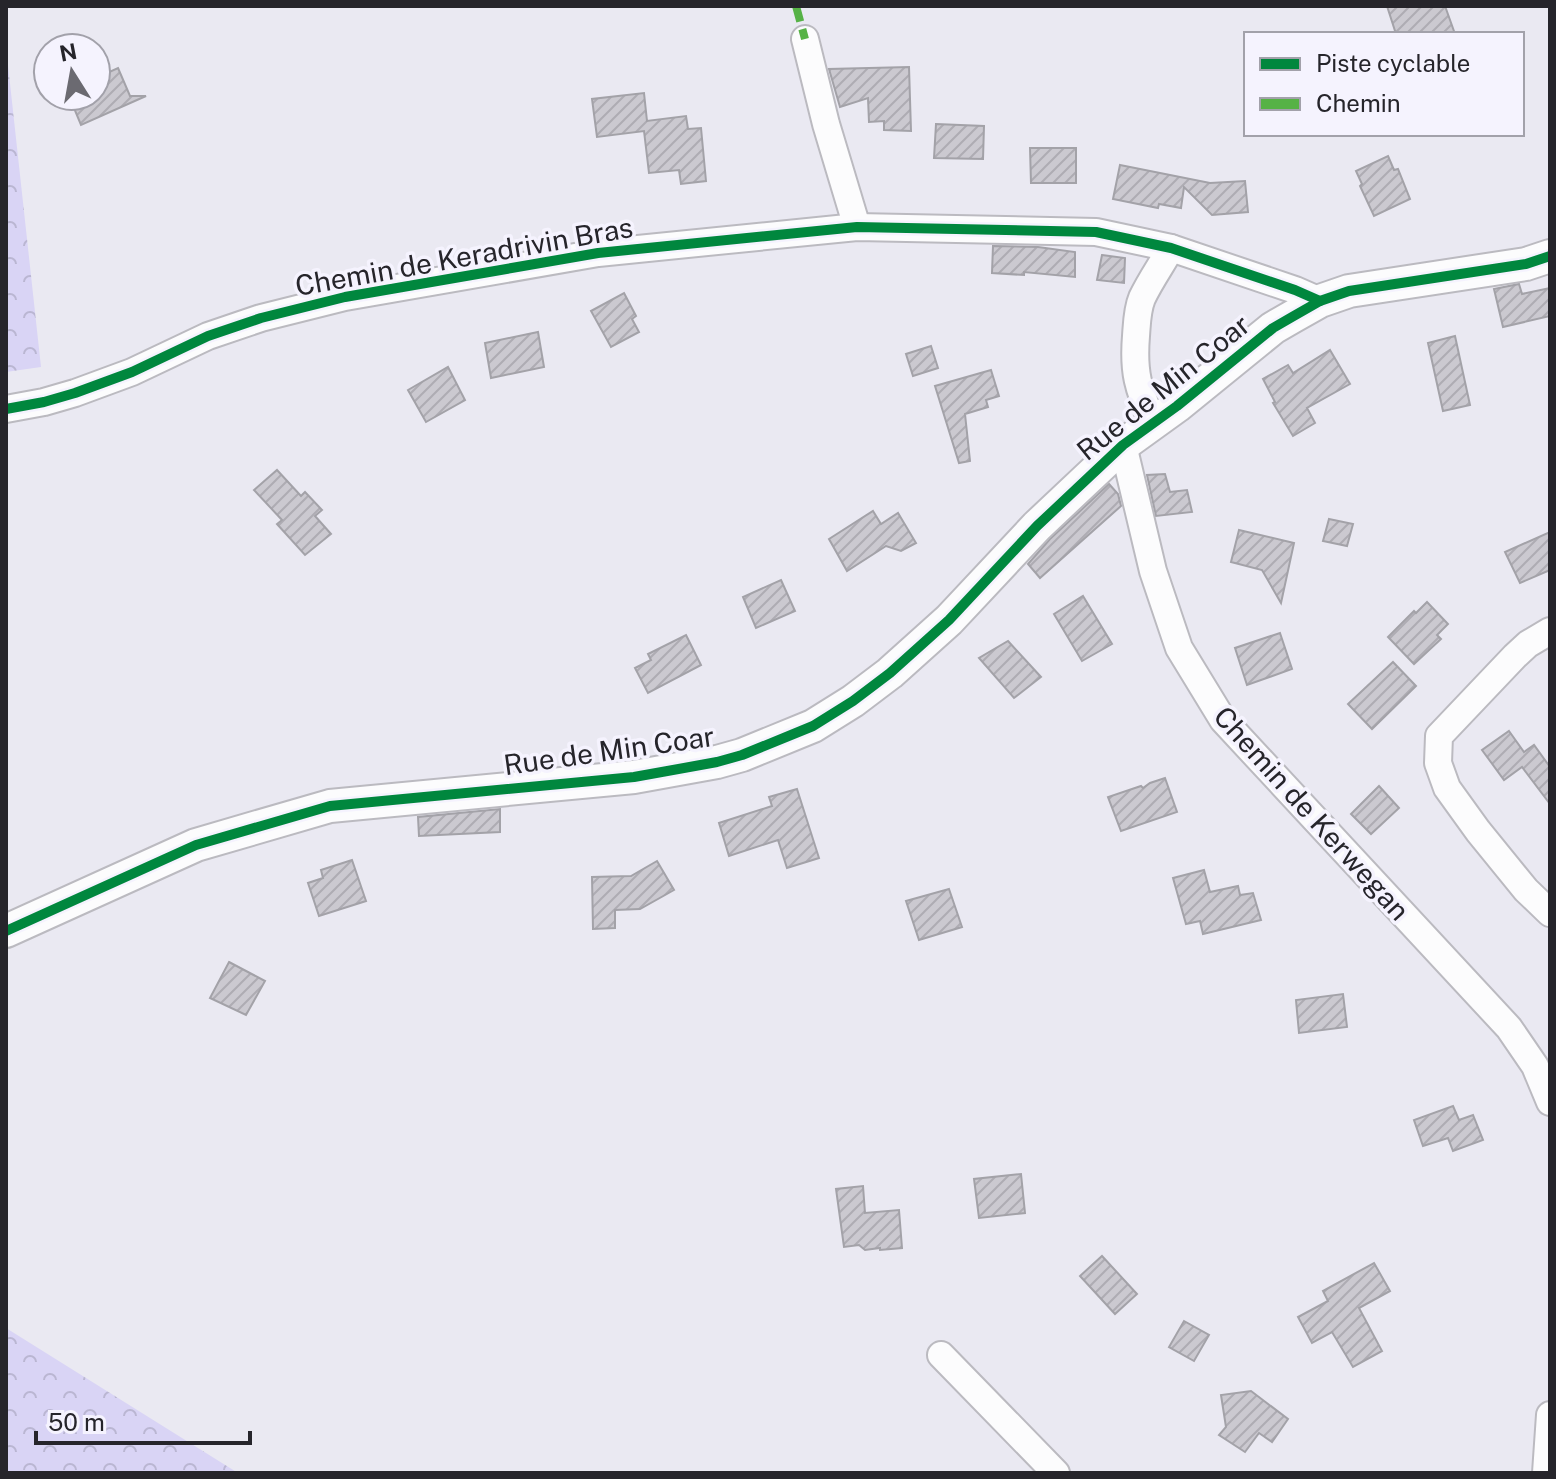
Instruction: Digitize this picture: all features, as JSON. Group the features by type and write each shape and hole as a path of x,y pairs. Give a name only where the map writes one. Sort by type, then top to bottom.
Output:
{"street":[{"path":"805,39 826,124 857,227"},
{"name":"Chemin de Keradrivin Bras","path":"6,409 75,393 132,372 208,336 261,318 345,297 598,253 857,227 1096,232 1171,248 1320,301"},
{"path":"1153,422 1136,376 1136,328 1142,298 1171,248"},
{"name":"Rue de Min Coar","path":"6,931 196,845 330,806 675,771 742,755 813,726 890,673 949,620 1037,526 1123,445 1177,406 1273,328 1320,301 1349,291 1526,264 1550,256"},
{"name":"Chemin de Kerwegan","path":"1123,445 1153,571 1179,648 1223,720 1509,1028 1535,1066 1550,1102"},
{"path":"1550,631 1515,656 1439,736 1437,750 1447,788 1516,878 1550,913"},
{"path":"941,1355 1056,1473"},
{"path":"1546,1473 1550,1415"}],"green space":[{"path":"6,47 41,367 6,372"},
{"path":"6,1328 238,1473 6,1473"}],"building":[{"path":"1387,6 1445,6 1454,32 1395,32"},
{"path":"909,67 911,131 884,130 884,121 869,122 868,98 840,107 829,69"},
{"path":"118,68 130,96 146,96 112,111 112,71"},
{"path":"644,93 647,121 686,116 688,129 701,128 706,181 681,184 679,170 649,173 644,131 597,137 592,99"},
{"path":"76,112 110,112 81,125"},
{"path":"936,124 984,126 983,159 934,158"},
{"path":"1030,148 1076,148 1076,183 1031,183"},
{"path":"1388,156 1394,170 1398,169 1410,199 1374,216 1356,171"},
{"path":"1120,165 1210,183 1245,181 1248,212 1212,215 1184,187 1181,208 1159,204 1158,208 1113,199"},
{"path":"993,246 1075,252 1075,277 1024,272 1024,275 992,273"},
{"path":"1102,255 1125,258 1124,283 1097,280"},
{"path":"1519,284 1522,294 1550,288 1550,316 1503,327 1494,289"},
{"path":"624,293 636,316 632,319 639,332 611,347 591,311"},
{"path":"538,332 544,367 491,378 485,343"},
{"path":"1455,336 1470,405 1443,411 1428,343"},
{"path":"931,346 938,368 913,376 906,354"},
{"path":"1330,350 1350,384 1307,408 1315,423 1293,436 1263,379 1288,365 1293,373"},
{"path":"448,367 465,400 426,422 408,390"},
{"path":"991,370 999,396 986,400 988,407 965,414 970,461 959,463 935,386"},
{"path":"277,470 301,496 305,492 322,510 315,516 331,534 305,555 277,524 282,520 254,490"},
{"path":"1165,474 1170,492 1187,490 1192,512 1156,516 1147,475"},
{"path":"1109,484 1118,494 1121,506 1040,578 1028,564"},
{"path":"873,511 881,524 898,513 916,543 901,551 886,546 847,571 829,539"},
{"path":"1329,519 1353,524 1347,546 1323,541"},
{"path":"1239,530 1294,543 1281,603 1262,570 1231,562"},
{"path":"1550,532 1550,570 1520,583 1505,552"},
{"path":"781,580 795,611 756,628 743,597"},
{"path":"1083,596 1112,644 1082,661 1054,614"},
{"path":"1427,602 1448,624 1437,635 1441,639 1414,664 1388,637"},
{"path":"1280,633 1292,669 1247,685 1235,648"},
{"path":"686,635 701,665 648,693 635,668 651,660 648,654"},
{"path":"1008,641 1041,677 1014,698 979,658"},
{"path":"1393,662 1416,686 1372,729 1348,704"},
{"path":"1509,731 1524,752 1534,745 1550,767 1550,804 1522,767 1504,780 1482,750"},
{"path":"1165,778 1177,812 1121,831 1108,797 1141,786 1143,788"},
{"path":"1379,786 1399,808 1371,834 1351,814"},
{"path":"797,789 819,858 787,868 778,840 729,856 719,823 772,806 769,797"},
{"path":"500,809 500,832 419,836 418,817"},
{"path":"352,860 366,901 319,916 308,883 323,878 321,870"},
{"path":"657,861 674,890 640,909 615,910 615,928 593,929 592,877 631,876"},
{"path":"1204,870 1210,892 1238,886 1240,895 1253,893 1261,920 1203,934 1200,921 1186,924 1173,878"},
{"path":"949,889 962,927 919,940 906,901"},
{"path":"229,962 265,981 246,1015 210,998"},
{"path":"1343,994 1347,1027 1299,1033 1296,1000"},
{"path":"1453,1106 1459,1120 1473,1115 1483,1140 1453,1151 1448,1138 1423,1146 1414,1120"},
{"path":"1021,1174 1025,1213 979,1218 974,1179"},
{"path":"863,1186 865,1213 899,1210 902,1248 865,1250 859,1245 844,1247 836,1189"},
{"path":"1102,1256 1137,1294 1115,1314 1080,1276"},
{"path":"1374,1263 1390,1291 1359,1308 1382,1351 1353,1367 1332,1332 1312,1343 1298,1317 1328,1301 1323,1291"},
{"path":"1184,1321 1209,1335 1194,1361 1169,1347"},
{"path":"1251,1391 1288,1419 1272,1442 1259,1433 1245,1452 1219,1435 1226,1427 1221,1395"}],"marked path":[{"path":"796,6 805,39"}],"cycle path":[{"path":"6,409 75,393 132,372 208,336 261,318 345,297 598,253 857,227 1096,232 1171,248 1320,301"},
{"path":"6,931 196,845 330,806 634,777 742,755 813,726 890,673 949,620 1037,526 1123,445 1177,406 1273,328 1320,301 1349,291 1526,264 1550,256"}]}
